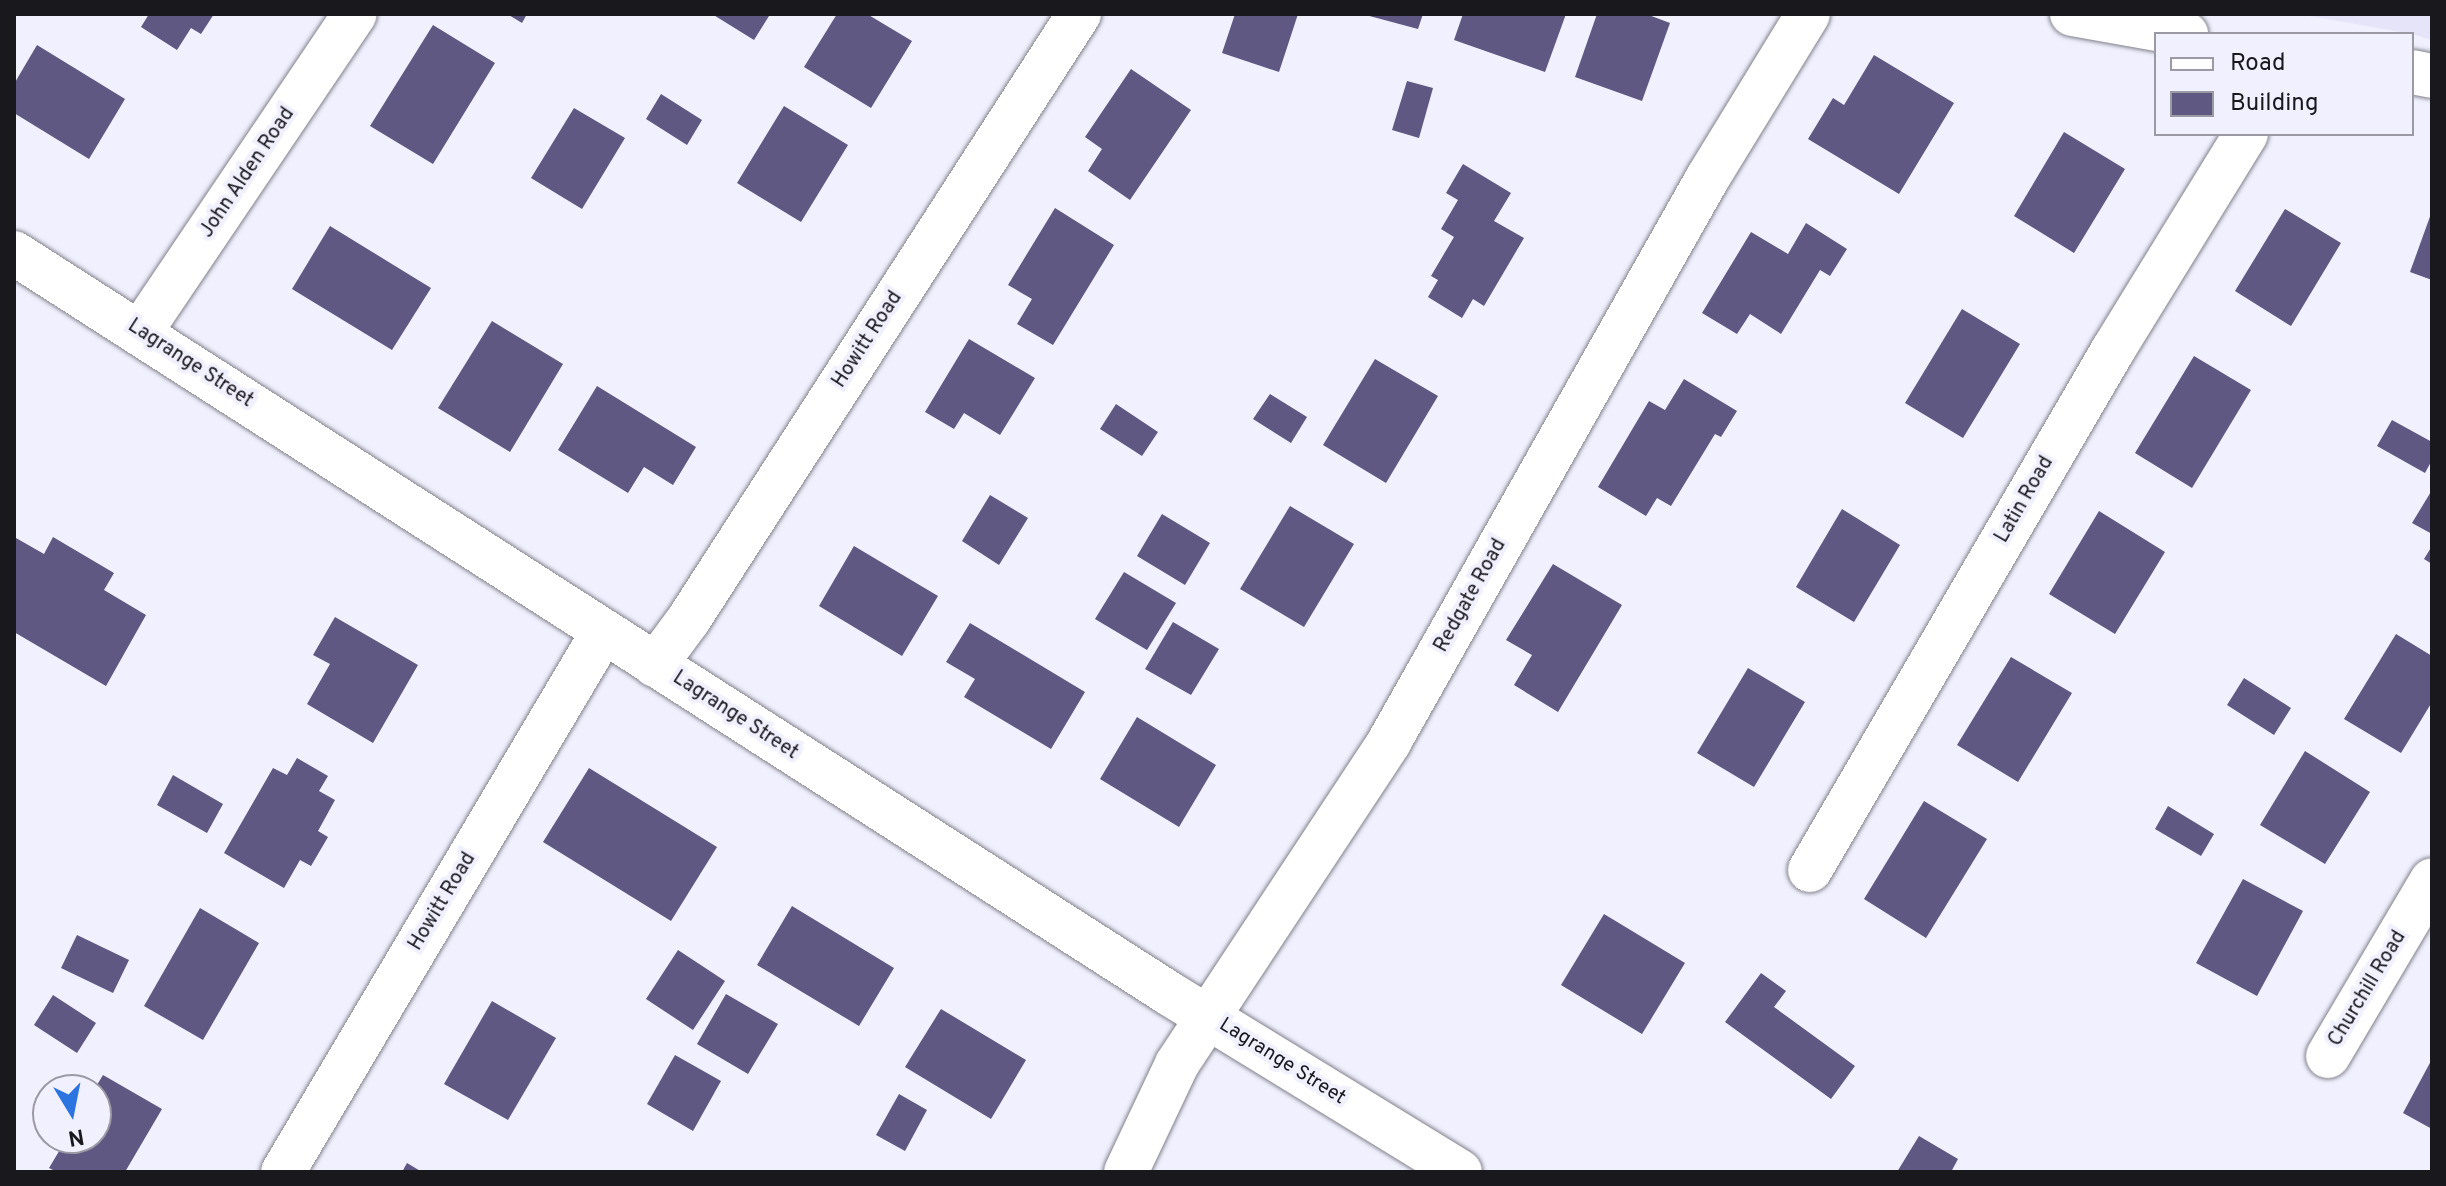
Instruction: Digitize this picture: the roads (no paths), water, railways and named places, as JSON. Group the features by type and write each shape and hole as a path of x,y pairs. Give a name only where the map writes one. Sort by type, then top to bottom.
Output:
{"street":[{"name":"John Alden Road","path":"141,331 355,14"},
{"name":"Howitt Road","path":"655,665 689,619 1079,14"},
{"name":"Redgate Road","path":"1126,1172 1177,1064 1389,742 1707,179 1808,14"},
{"path":"2072,14 2175,32"},
{"name":"Latin Road","path":"1810,870 2113,350 2245,136"},
{"name":"Lagrange Street","path":"14,253 141,331 603,632 1460,1172"},
{"name":"Howitt Road","path":"283,1172 603,632"},
{"name":"Churchill Road","path":"2328,1056 2432,880"}]}
